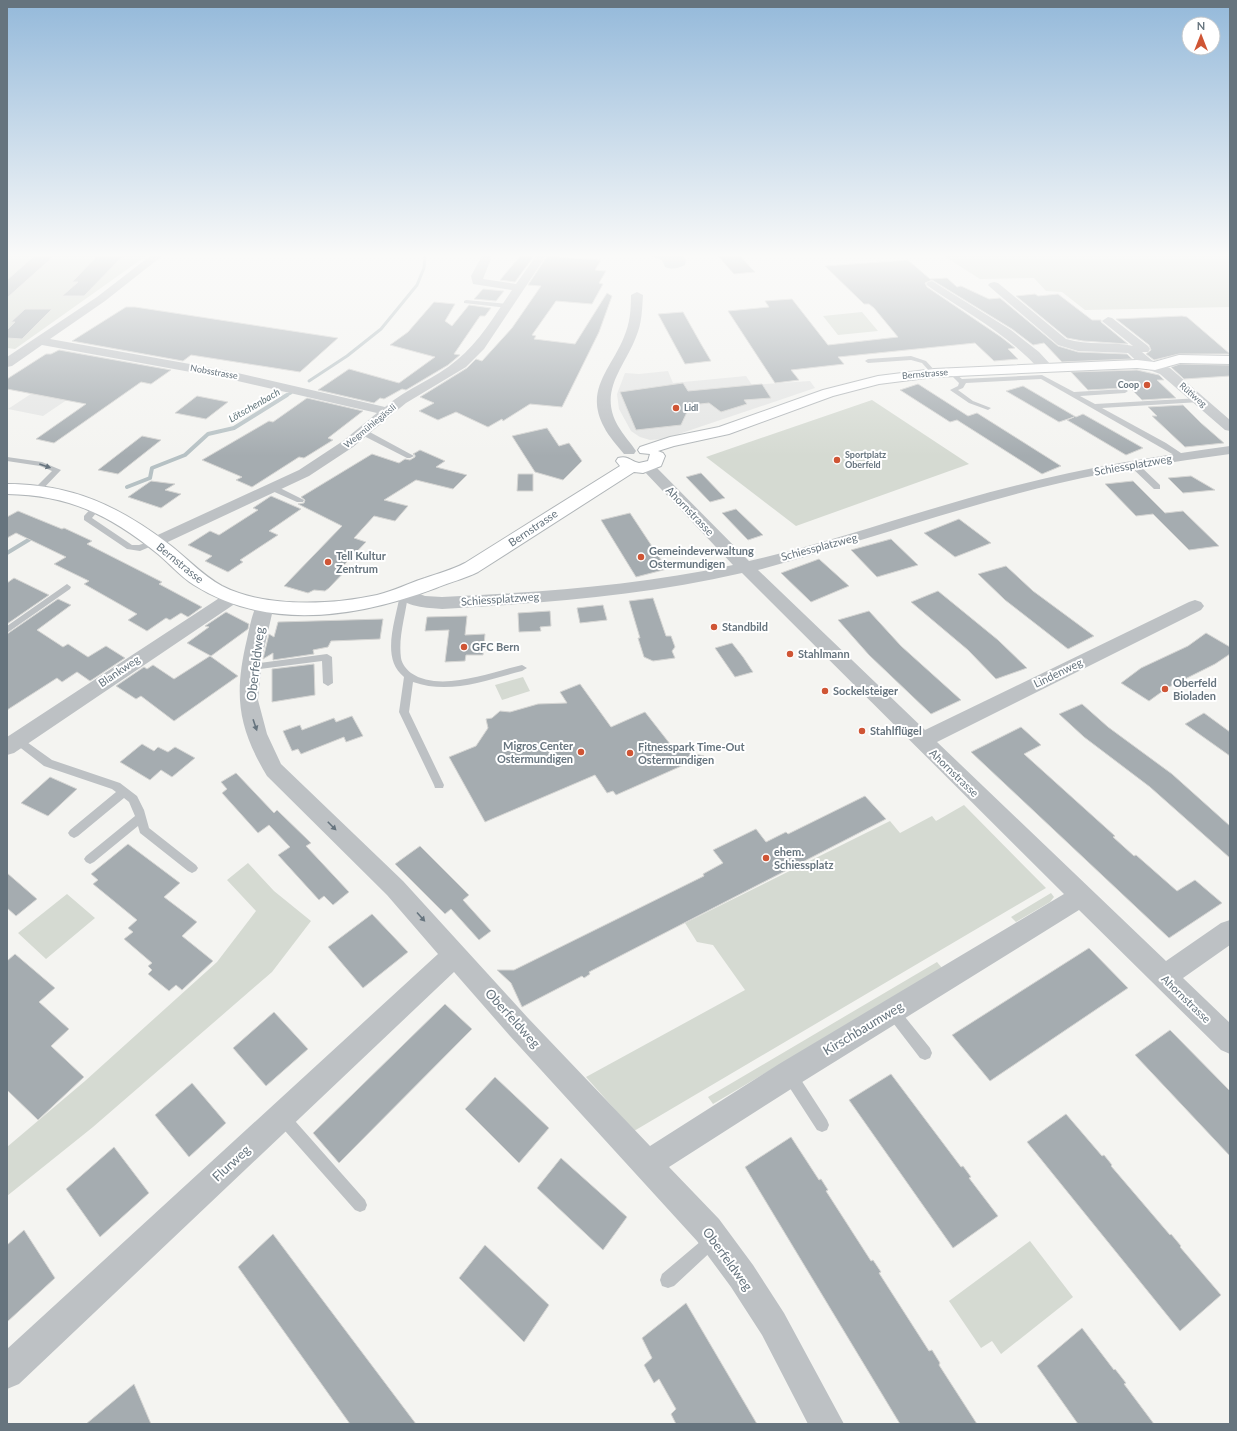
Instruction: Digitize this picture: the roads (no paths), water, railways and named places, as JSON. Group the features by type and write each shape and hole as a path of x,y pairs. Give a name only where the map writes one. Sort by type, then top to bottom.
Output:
{"main road":[{"name":"Bernstrasse","path":"7,489 37,490 70,496 109,511 155,543 199,581 233,597 265,605 304,608 348,606 380,601 462,573 639,459 828,393 858,384 899,376 934,373 956,377 1041,362 1156,365 1179,359 1230,360"}],"street":[{"path":"7,363 66,323"},
{"name":"Wegmühlegässli","path":"155,543 273,488 325,460 363,432 386,411 441,377 468,358 480,346 496,323"},
{"name":"Ahornstrasse","path":"635,323 624,349 606,379 602,394 604,410 620,442 639,459 745,567 921,741 1230,1041"},
{"path":"991,323 1004,331 1041,362"},
{"path":"1039,323 1062,342 1078,347 1124,348 1132,350 1156,365"},
{"path":"1110,323 1156,365"},
{"name":"Nobsstrasse","path":"40,341 244,378 386,411"},
{"name":"Rütiweg","path":"1156,365 1200,400 1230,427"},
{"name":"Schiessplatzweg","path":"404,594 423,602 442,604 609,590 684,580 745,567 863,536 967,504 1057,480 1133,464 1230,450"},
{"name":"Blankweg","path":"12,743 233,597"},
{"name":"Oberfeldweg","path":"265,605 257,635 249,695 250,711 266,758 274,770 395,888 519,1027 648,1164 715,1238 773,1324 827,1424"},
{"name":"Lindenweg","path":"921,741 1195,606"},
{"name":"Kirschbaumweg","path":"648,1164 789,1074 1081,896"},
{"path":"1164,977 1230,931"},
{"name":"Flurweg","path":"7,1372 455,954"}],"lane":[{"path":"1005,337 1023,352 1041,362"},
{"path":"868,361 911,358 924,362 934,373"},
{"path":"988,408 971,402 953,390 961,387 956,377 1042,377 1181,457"},
{"path":"1073,394 1126,391"},
{"path":"1094,406 1200,400"},
{"path":"363,432 410,456"},
{"path":"7,459 42,464 57,470 37,490"},
{"path":"1133,464 1157,487"},
{"path":"273,488 300,500"},
{"path":"7,630 67,587"},
{"path":"404,594 396,659 401,669 409,676 424,682 452,684 522,668"},
{"path":"252,667 327,657 328,683"},
{"path":"409,676 404,712 439,785"},
{"path":"12,743 48,763 116,786 133,799 144,830 192,868"},
{"path":"74,833 124,792"},
{"path":"90,859 141,818"},
{"path":"892,1011 925,1053"},
{"path":"789,1074 822,1125"},
{"path":"281,1116 360,1206"},
{"path":"668,1280 715,1238"}],"waterway":[{"name":"Lötschenbach","path":"309,381 347,356 381,329 386,323"},
{"name":"Lötschenbach","path":"287,395 291,393"},
{"name":"Lötschenbach","path":"127,487 150,478 152,468 185,455 208,434 234,428 287,395"},
{"name":"Lötschenbach","path":"7,553 35,536"}],"place":[{"name":"Coop","path":"1147,385"},
{"name":"Lidl","path":"676,408"},
{"name":"Sportplatz Oberfeld","path":"837,460"},
{"name":"Gemeindeverwaltung Ostermundigen","path":"641,557"},
{"name":"Tell Kultur Zentrum","path":"328,562"},
{"name":"Standbild","path":"714,627"},
{"name":"GFC Bern","path":"464,647"},
{"name":"Stahlmann","path":"790,654"},
{"name":"Oberfeld Bioladen","path":"1165,689"},
{"name":"Sockelsteiger","path":"825,691"},
{"name":"Stahlflügel","path":"862,731"},
{"name":"Migros Center Ostermundigen","path":"581,752"},
{"name":"Fitnesspark Time-Out Ostermundigen","path":"630,753"},
{"name":"ehem. Schiessplatz","path":"766,858"}]}
